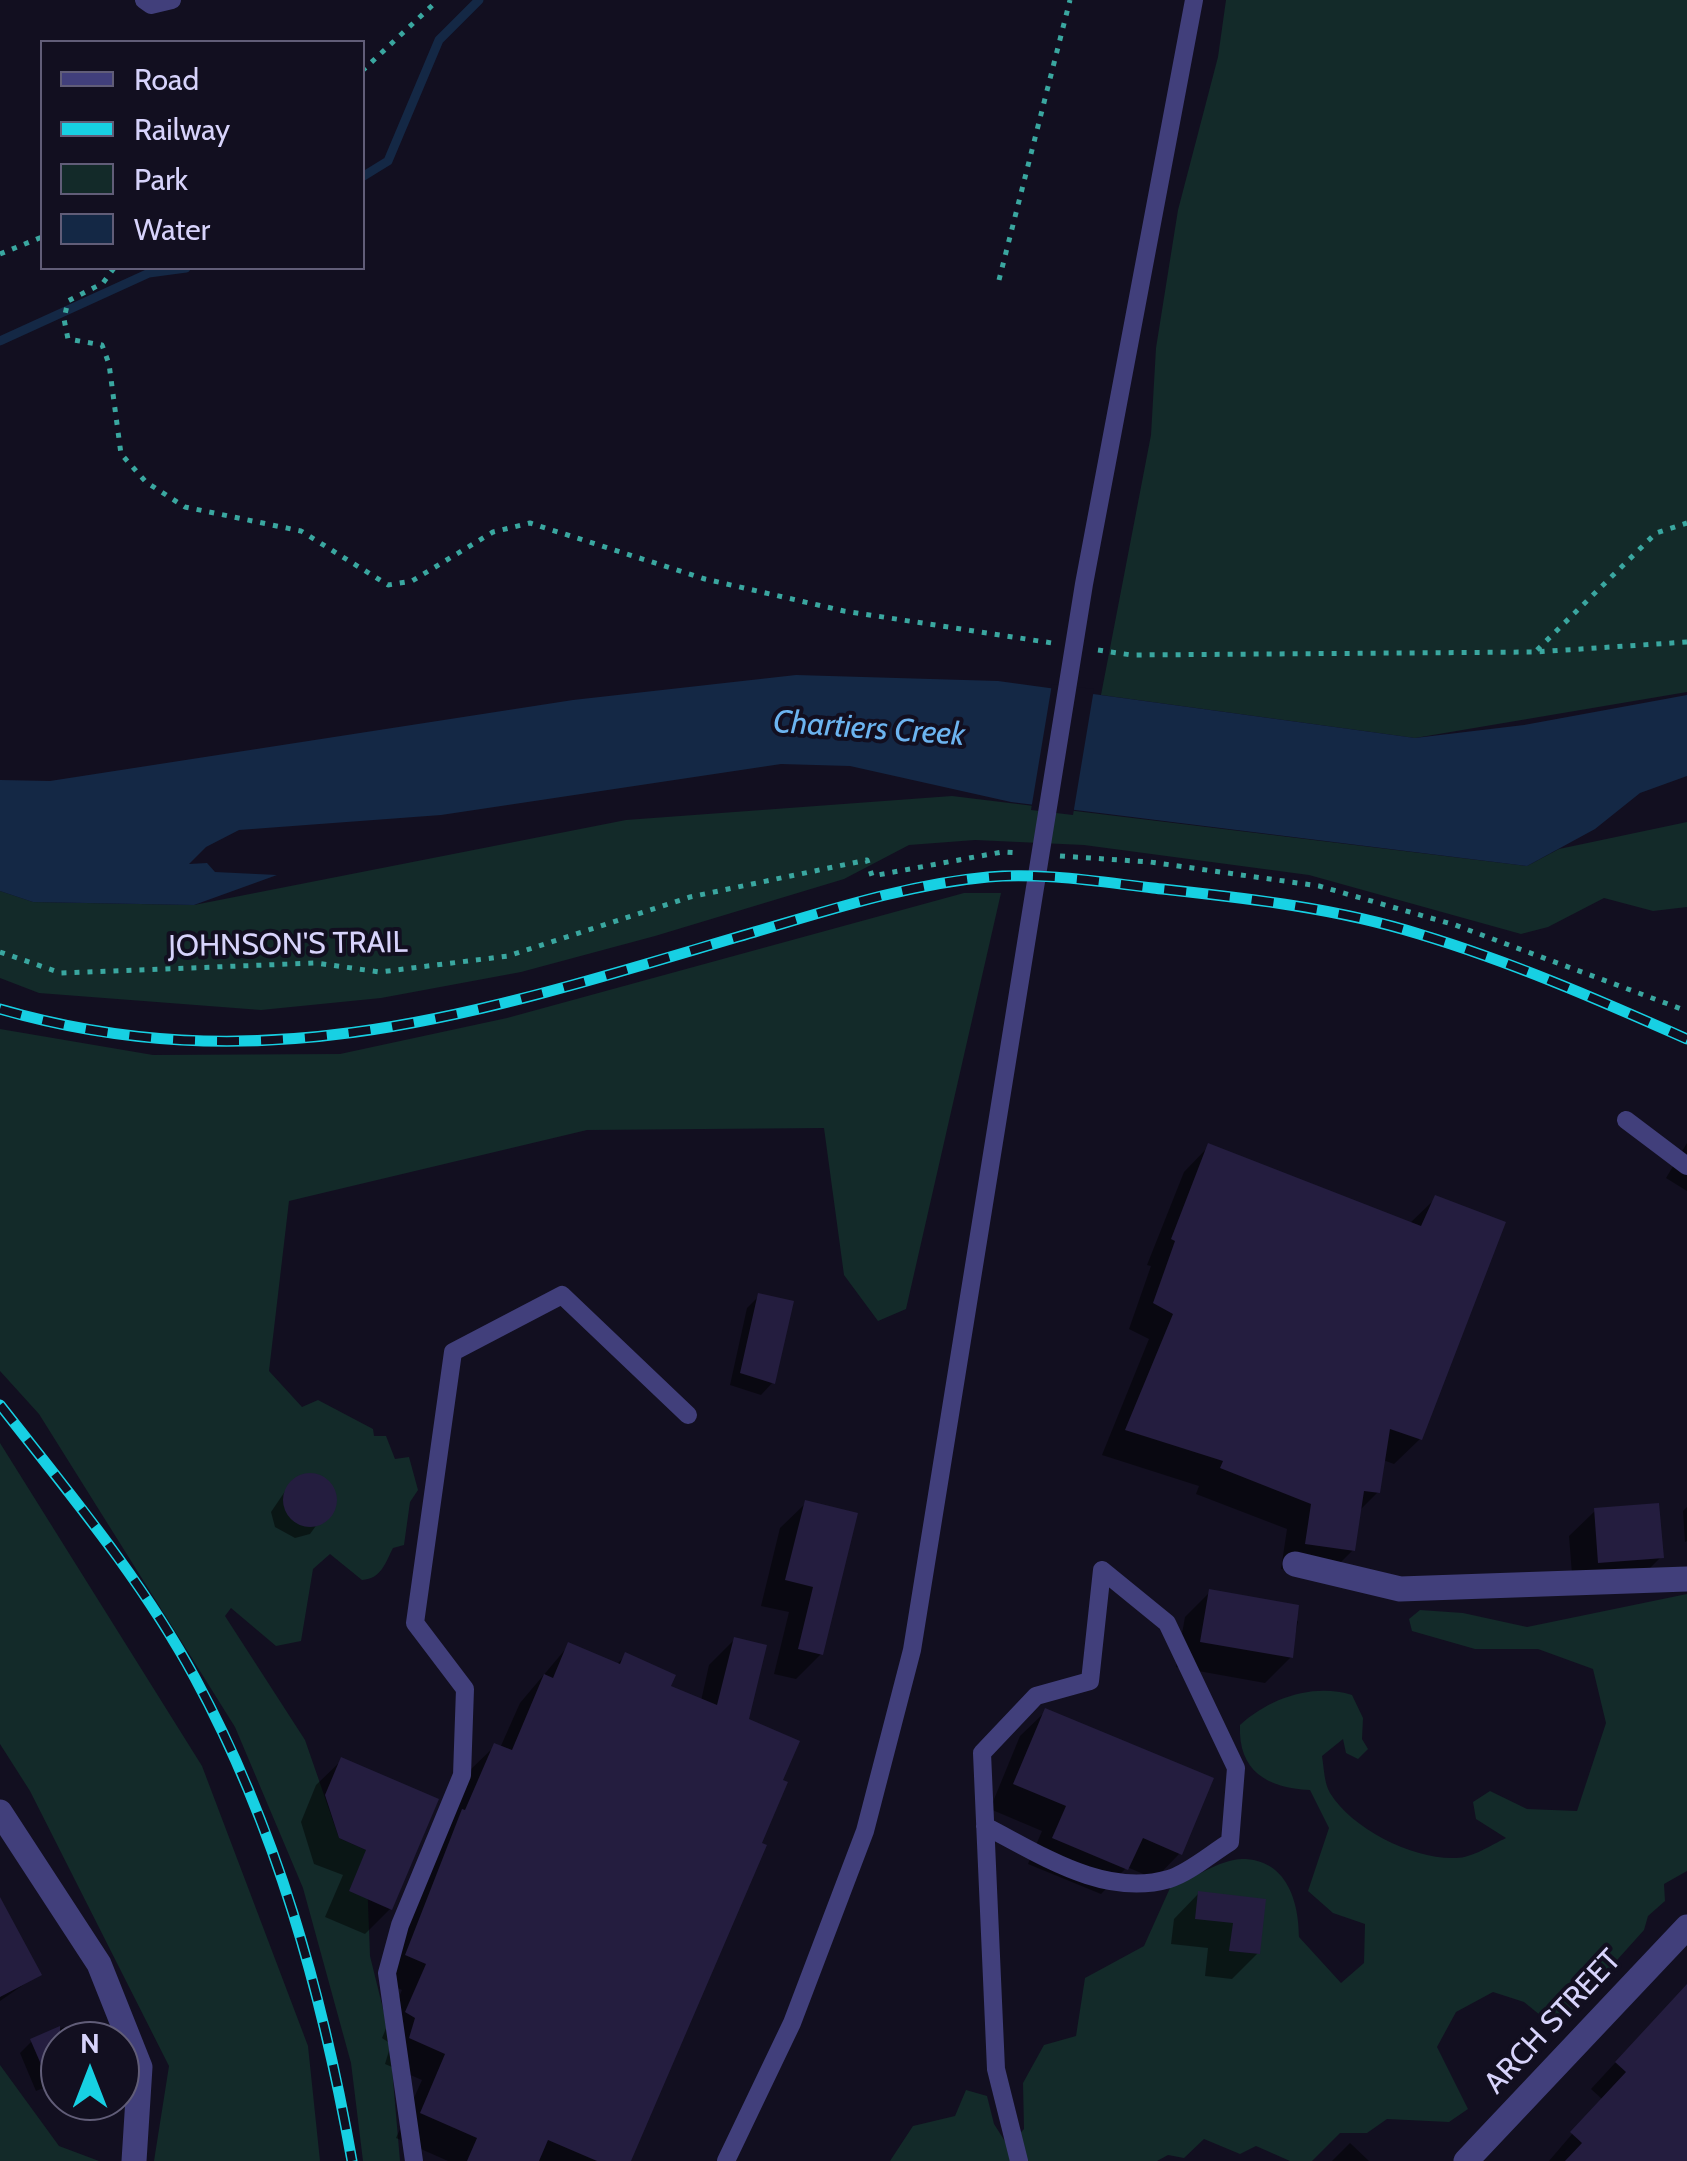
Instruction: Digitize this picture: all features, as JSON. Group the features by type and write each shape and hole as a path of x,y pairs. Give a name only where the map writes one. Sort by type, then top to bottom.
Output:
{"street":[{"path":"1295,1564 1400,1589 1687,1578"},
{"path":"0,1812 99,1964 140,2068 134,2161"},
{"name":"ARCH STREET","path":"1466,2161 1687,1927"}],"lane":[{"path":"144,0 151,5 172,0"},
{"path":"726,2161 792,2022 865,1831 912,1650 1084,584 1194,0"},
{"path":"1626,1120 1687,1166"},
{"path":"414,2161 387,1973 400,1925 462,1775 465,1688 415,1623 453,1352 562,1295 688,1415"},
{"path":"985,1826 1080,1874 1123,1882 1170,1879 1230,1842 1236,1768 1167,1624 1102,1570 1090,1680 1036,1696 982,1753 985,1826 996,2069 1019,2161"}],"path":[{"path":"365,67 438,0"},
{"path":"999,280 1070,0"},
{"path":"0,254 40,238"},
{"path":"113,270 103,283 68,300 64,319 68,338 102,344 112,382 121,454 146,482 185,507 301,531 388,585 412,581 493,532 530,523 704,579 844,612 1055,643"},
{"path":"1534,652 1656,534 1687,523"},
{"path":"1093,649 1132,655 1534,652 1687,642"},
{"name":"JOHNSON'S TRAIL","path":"0,952 61,972 316,963 380,972 508,956 690,897 867,860 872,876 1002,852 1039,855"},
{"path":"1057,856 1150,862 1319,886 1455,925 1687,1012"}],"green space":[{"path":"1226,0 1687,0 1687,692 1415,738 1101,695 1151,435 1156,348 1178,210 1218,57"},
{"path":"952,796 1527,866 1559,849 1687,822 1687,907 1653,911 1604,898 1548,927 1521,934 1309,875 1084,845 975,840 909,845 844,879 655,936 521,972 381,998 261,1010 39,993 0,978 0,891 33,902 194,905 626,820"},
{"path":"964,893 1001,893 906,1309 878,1321 844,1275 824,1128 587,1130 289,1201 269,1371 302,1407 318,1400 373,1429 374,1436 386,1436 395,1459 409,1457 418,1490 410,1502 404,1545 393,1548 374,1576 362,1580 330,1554 313,1569 301,1641 276,1646 231,1608 225,1616 305,1740 339,1838 366,1850 370,1956 389,2033 400,2161 363,2161 351,2063 303,1888 235,1727 39,1414 0,1371 0,1029 153,1055 340,1054 507,1018"},
{"path":"0,1443 202,1766 308,2046 320,2161 154,2161 169,2066 30,1791 0,1744"},
{"path":"1687,1594 1687,1871 1664,1884 1665,1901 1648,1916 1644,1930 1556,2028 1524,2002 1493,1992 1456,2012 1437,2047 1468,2109 1449,2122 1387,2119 1367,2133 1340,2133 1312,2161 1290,2161 1256,2146 1240,2154 1204,2139 1184,2158 1168,2155 1157,2161 890,2161 913,2126 955,2116 966,2090 987,2096 994,2124 1008,2146 1024,2129 1023,2083 1044,2045 1076,2036 1085,1978 1144,1946 1170,1888 1215,1866 1242,1859 1270,1866 1280,1874 1293,1897 1299,1937 1341,1983 1364,1963 1365,1924 1333,1913 1308,1891 1329,1828 1310,1790 1268,1781 1250,1765 1244,1754 1240,1725 1252,1715 1278,1700 1307,1692 1352,1695 1363,1718 1362,1739 1368,1749 1358,1759 1346,1753 1343,1739 1322,1756 1330,1793 1353,1819 1385,1840 1422,1854 1468,1856 1506,1838 1476,1819 1473,1802 1490,1791 1527,1809 1577,1811 1606,1723 1593,1669 1538,1649 1475,1649 1412,1631 1409,1619 1420,1610 1463,1613 1527,1627"},
{"path":"0,2065 59,2146 99,2161 0,2161"}],"water":[{"name":"Chartiers Creek","path":"796,675 998,681 1415,738 1524,725 1687,695 1687,776 1640,793 1595,829 1527,866 1011,802 850,766 781,764 441,815 239,830 206,847 189,864 207,863 215,872 277,875 194,905 33,902 0,891 0,780 50,781 573,700"}],"pier":[{"path":"1052,684 1094,689 1073,815 1031,810"}],"building":[{"path":"1208,1143 1421,1226 1435,1195 1506,1222 1422,1440 1390,1429 1380,1493 1364,1491 1355,1551 1305,1544 1311,1504 1220,1468 1223,1461 1125,1430 1173,1314 1153,1303 1175,1241 1171,1239"},
{"path":"758,1293 794,1301 775,1384 740,1373"},
{"path":"310,1473 329,1481 337,1500 329,1519 310,1527 291,1519 283,1500 291,1481"},
{"path":"805,1500 858,1513 823,1655 798,1649 813,1587 785,1580"},
{"path":"1659,1503 1664,1558 1598,1563 1594,1508"},
{"path":"1209,1589 1299,1605 1293,1658 1200,1642"},
{"path":"734,1637 767,1645 749,1719 800,1741 783,1780 788,1782 762,1843 767,1845 631,2161 597,2161 548,2140 539,2161 467,2161 477,2138 420,2113 445,2054 409,2038 415,2018 405,2012 426,1964 405,1955 462,1809 465,1810 494,1743 512,1750 544,1674 553,1678 568,1642 620,1664 625,1652 676,1675 671,1686 717,1705"},
{"path":"1045,1708 1214,1778 1182,1855 1143,1838 1128,1870 1052,1838 1066,1806 1013,1784"},
{"path":"341,1757 439,1799 392,1910 349,1891 366,1850 339,1838 325,1795"},
{"path":"1198,1891 1266,1899 1260,1954 1229,1951 1233,1923 1195,1919"},
{"path":"0,1897 42,1975 0,1997"},
{"path":"1687,1984 1687,2161 1565,2161 1582,2143 1570,2132 1626,2072 1615,2062"},
{"path":"40,2035 40,2062 30,2039"}],"waterway":[{"path":"365,175 388,161 439,40 479,0"},
{"path":"0,341 149,273 171,270"}],"railway":[{"path":"0,1009 97,1031 190,1040 282,1039 372,1030 550,991 892,893 988,877 1029,876 1254,900 1387,925 1521,969 1687,1039"},
{"path":"0,1405 152,1606 224,1735 273,1853 293,1913 326,2036 352,2161"}]}
